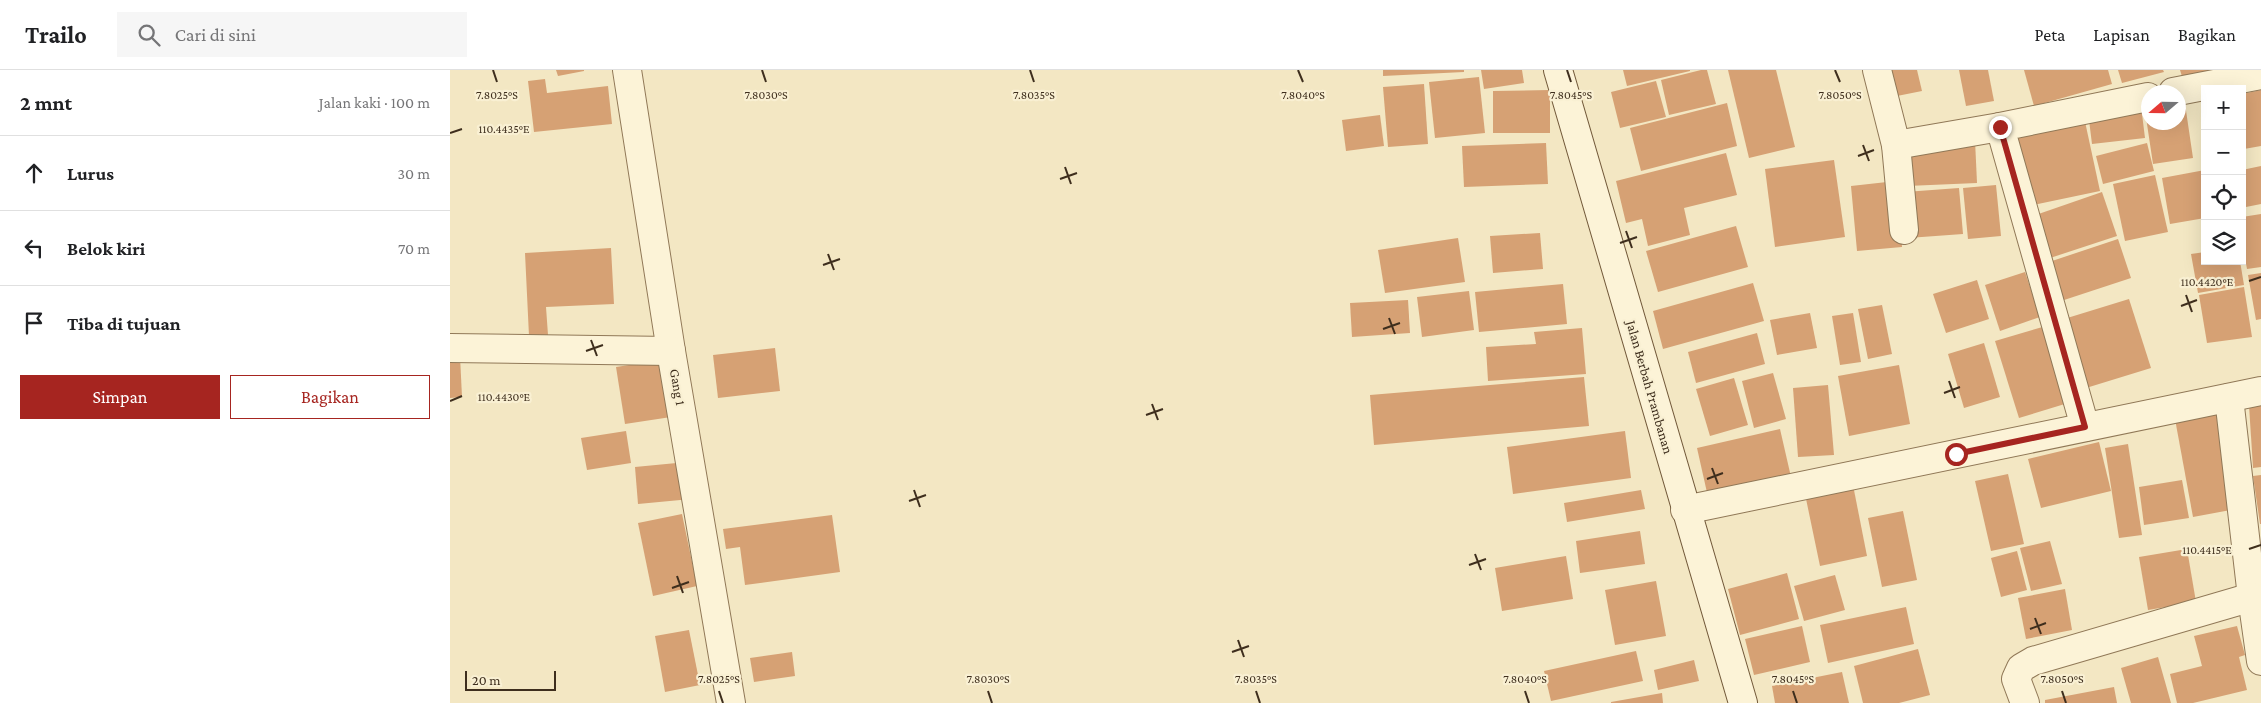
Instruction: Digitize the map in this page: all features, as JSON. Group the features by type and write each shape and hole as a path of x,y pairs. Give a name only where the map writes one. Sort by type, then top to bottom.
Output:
{"street":[{"name":"Gang 1","path":"627,70 731,703"},
{"name":"Jalan Berbah Prambanan","path":"1558,70 1685,510 1743,703"},
{"path":"1877,70 1896,145 1904,230"},
{"path":"2186,89 2261,75"},
{"path":"1896,145 2000,127 2141,98"},
{"path":"2000,127 2085,427"},
{"path":"450,348 672,351"},
{"path":"1685,510 2261,391"},
{"path":"2229,398 2261,661"},
{"path":"2025,703 2016,679 2021,668 2033,661 2252,596"}],"building":[{"path":"556,70 584,70 584,71 558,76"},
{"path":"1383,70 1464,70 1464,72 1383,76"},
{"path":"1481,70 1522,70 1524,83 1484,89"},
{"path":"1623,70 1690,70 1690,71 1627,86"},
{"path":"1707,70 1716,104 1669,115 1661,80"},
{"path":"1728,70 1776,70 1795,147 1749,158"},
{"path":"1881,70 1917,70 1922,91 1887,98"},
{"path":"1959,70 1988,70 1994,101 1966,106"},
{"path":"2024,70 2108,70 2112,84 2034,106"},
{"path":"2118,70 2163,70 2164,72 2122,83"},
{"path":"2180,70 2222,70 2184,83"},
{"path":"1479,77 1485,133 1435,138 1429,82"},
{"path":"545,79 547,93 608,86 612,124 534,132 528,81"},
{"path":"1656,81 1666,117 1620,128 1611,92"},
{"path":"1424,84 1428,144 1388,147 1383,87"},
{"path":"1550,90 1550,133 1493,133 1493,91"},
{"path":"2261,90 2261,146 2246,149 2246,130 2246,93"},
{"path":"1727,103 1737,146 1641,171 1630,128"},
{"path":"2141,106 2141,130 2144,130 2145,138 2092,144 2088,112"},
{"path":"2186,111 2193,158 2153,164 2148,130 2186,130"},
{"path":"1380,115 1384,146 1346,151 1342,120"},
{"path":"2084,117 2100,191 2028,206 2012,133"},
{"path":"1975,140 1977,183 1907,186 1904,144"},
{"path":"1546,143 1548,184 1464,187 1462,146"},
{"path":"2147,143 2154,171 2103,184 2096,156"},
{"path":"1726,153 1737,195 1684,208 1690,235 1648,246 1642,219 1626,223 1616,181"},
{"path":"1834,160 1845,237 1775,247 1765,169"},
{"path":"2261,166 2261,204 2246,207 2246,169"},
{"path":"2201,171 2201,219 2170,224 2162,178"},
{"path":"2155,175 2168,232 2125,241 2113,184"},
{"path":"1896,181 1902,247 1857,251 1851,186"},
{"path":"1996,185 2001,236 1968,239 1963,188"},
{"path":"1959,188 1963,234 1908,238 1905,192"},
{"path":"2102,192 2117,236 2044,260 2030,217"},
{"path":"2261,214 2261,267 2247,269 2246,216"},
{"path":"1736,226 1748,267 1658,292 1646,251"},
{"path":"1540,233 1543,269 1493,273 1490,236"},
{"path":"1458,238 1465,282 1385,293 1378,250"},
{"path":"2118,239 2131,278 2058,302 2046,263"},
{"path":"611,248 614,304 546,307 548,335 529,336 525,253"},
{"path":"2201,253 2201,265 2241,265 2244,285 2198,293 2191,254"},
{"path":"2025,272 2040,317 2000,331 1985,285"},
{"path":"2261,273 2261,319 2256,320 2248,275"},
{"path":"1977,280 1989,319 1946,333 1933,294"},
{"path":"1753,283 1764,321 1663,349 1653,311"},
{"path":"1563,284 1567,324 1479,332 1475,292"},
{"path":"2244,287 2252,337 2207,343 2199,295"},
{"path":"1469,291 1474,330 1422,337 1417,297"},
{"path":"2129,299 2151,368 2086,388 2064,319"},
{"path":"1408,300 1410,333 1352,337 1350,303"},
{"path":"1882,305 1892,354 1868,359 1858,309"},
{"path":"1810,313 1817,348 1777,355 1770,320"},
{"path":"1853,313 1861,362 1840,365 1832,316"},
{"path":"2046,326 2068,403 2019,418 1995,341"},
{"path":"1582,328 1586,374 1488,381 1486,347 1536,344 1534,332"},
{"path":"1757,333 1765,364 1696,383 1688,352"},
{"path":"1984,343 2000,397 1964,408 1948,354"},
{"path":"775,348 780,391 718,398 713,355"},
{"path":"460,356 462,397 450,398 450,357"},
{"path":"662,360 671,417 625,424 616,367"},
{"path":"1899,365 1910,424 1849,436 1838,376"},
{"path":"1773,373 1786,419 1754,428 1742,381"},
{"path":"1584,377 1589,426 1374,445 1370,395"},
{"path":"1734,378 1748,425 1710,436 1696,389"},
{"path":"1828,385 1834,455 1798,457 1793,388"},
{"path":"2261,404 2261,467 2253,468 2249,405"},
{"path":"2218,411 2236,509 2193,517 2175,419"},
{"path":"1780,429 1791,477 1708,497 1697,448"},
{"path":"626,431 631,463 587,470 581,438"},
{"path":"1625,431 1631,478 1513,494 1507,447"},
{"path":"2099,442 2111,491 2041,508 2028,459"},
{"path":"2128,444 2142,535 2119,538 2105,448"},
{"path":"687,462 691,499 638,504 635,467"},
{"path":"2008,474 2024,544 1991,551 1975,481"},
{"path":"2261,475 2261,524 2260,524 2253,476"},
{"path":"2182,480 2189,518 2144,525 2139,487"},
{"path":"1853,485 1867,556 1820,566 1805,494"},
{"path":"1641,490 1645,509 1567,522 1564,503"},
{"path":"1903,511 1917,580 1882,587 1868,518"},
{"path":"682,514 697,586 653,596 638,523"},
{"path":"832,515 840,572 745,585 740,547 726,549 723,529"},
{"path":"1640,531 1645,564 1580,573 1576,541"},
{"path":"2050,541 2062,584 2031,591 2020,548"},
{"path":"2187,549 2196,602 2148,610 2139,557"},
{"path":"2017,551 2027,590 2001,597 1991,558"},
{"path":"1566,556 1573,599 1502,611 1495,568"},
{"path":"1787,573 1799,619 1740,635 1728,589"},
{"path":"1835,575 1845,610 1804,621 1794,586"},
{"path":"1656,581 1666,636 1615,645 1605,590"},
{"path":"2065,589 2072,630 2026,639 2018,598"},
{"path":"1906,607 1914,644 1828,663 1820,625"},
{"path":"1802,626 1810,662 1754,675 1745,639"},
{"path":"2237,626 2245,655 2239,657 2247,690 2193,703 2177,703 2170,674 2202,666 2194,636"},
{"path":"689,630 700,685 665,692 655,636"},
{"path":"1918,649 1930,695 1899,703 1863,703 1854,666"},
{"path":"1636,651 1643,681 1551,701 1544,671"},
{"path":"792,652 795,676 754,682 750,658"},
{"path":"2158,657 2171,703 2131,703 2121,668"},
{"path":"1694,660 1699,681 1658,690 1654,670"},
{"path":"1842,672 1849,703 1775,703 1772,686"},
{"path":"2114,687 2117,703 2045,703 2045,700"},
{"path":"1662,693 1663,703 1611,703 1611,702"}],"route":[{"path":"1956,454 2085,427 2000,127"}]}
